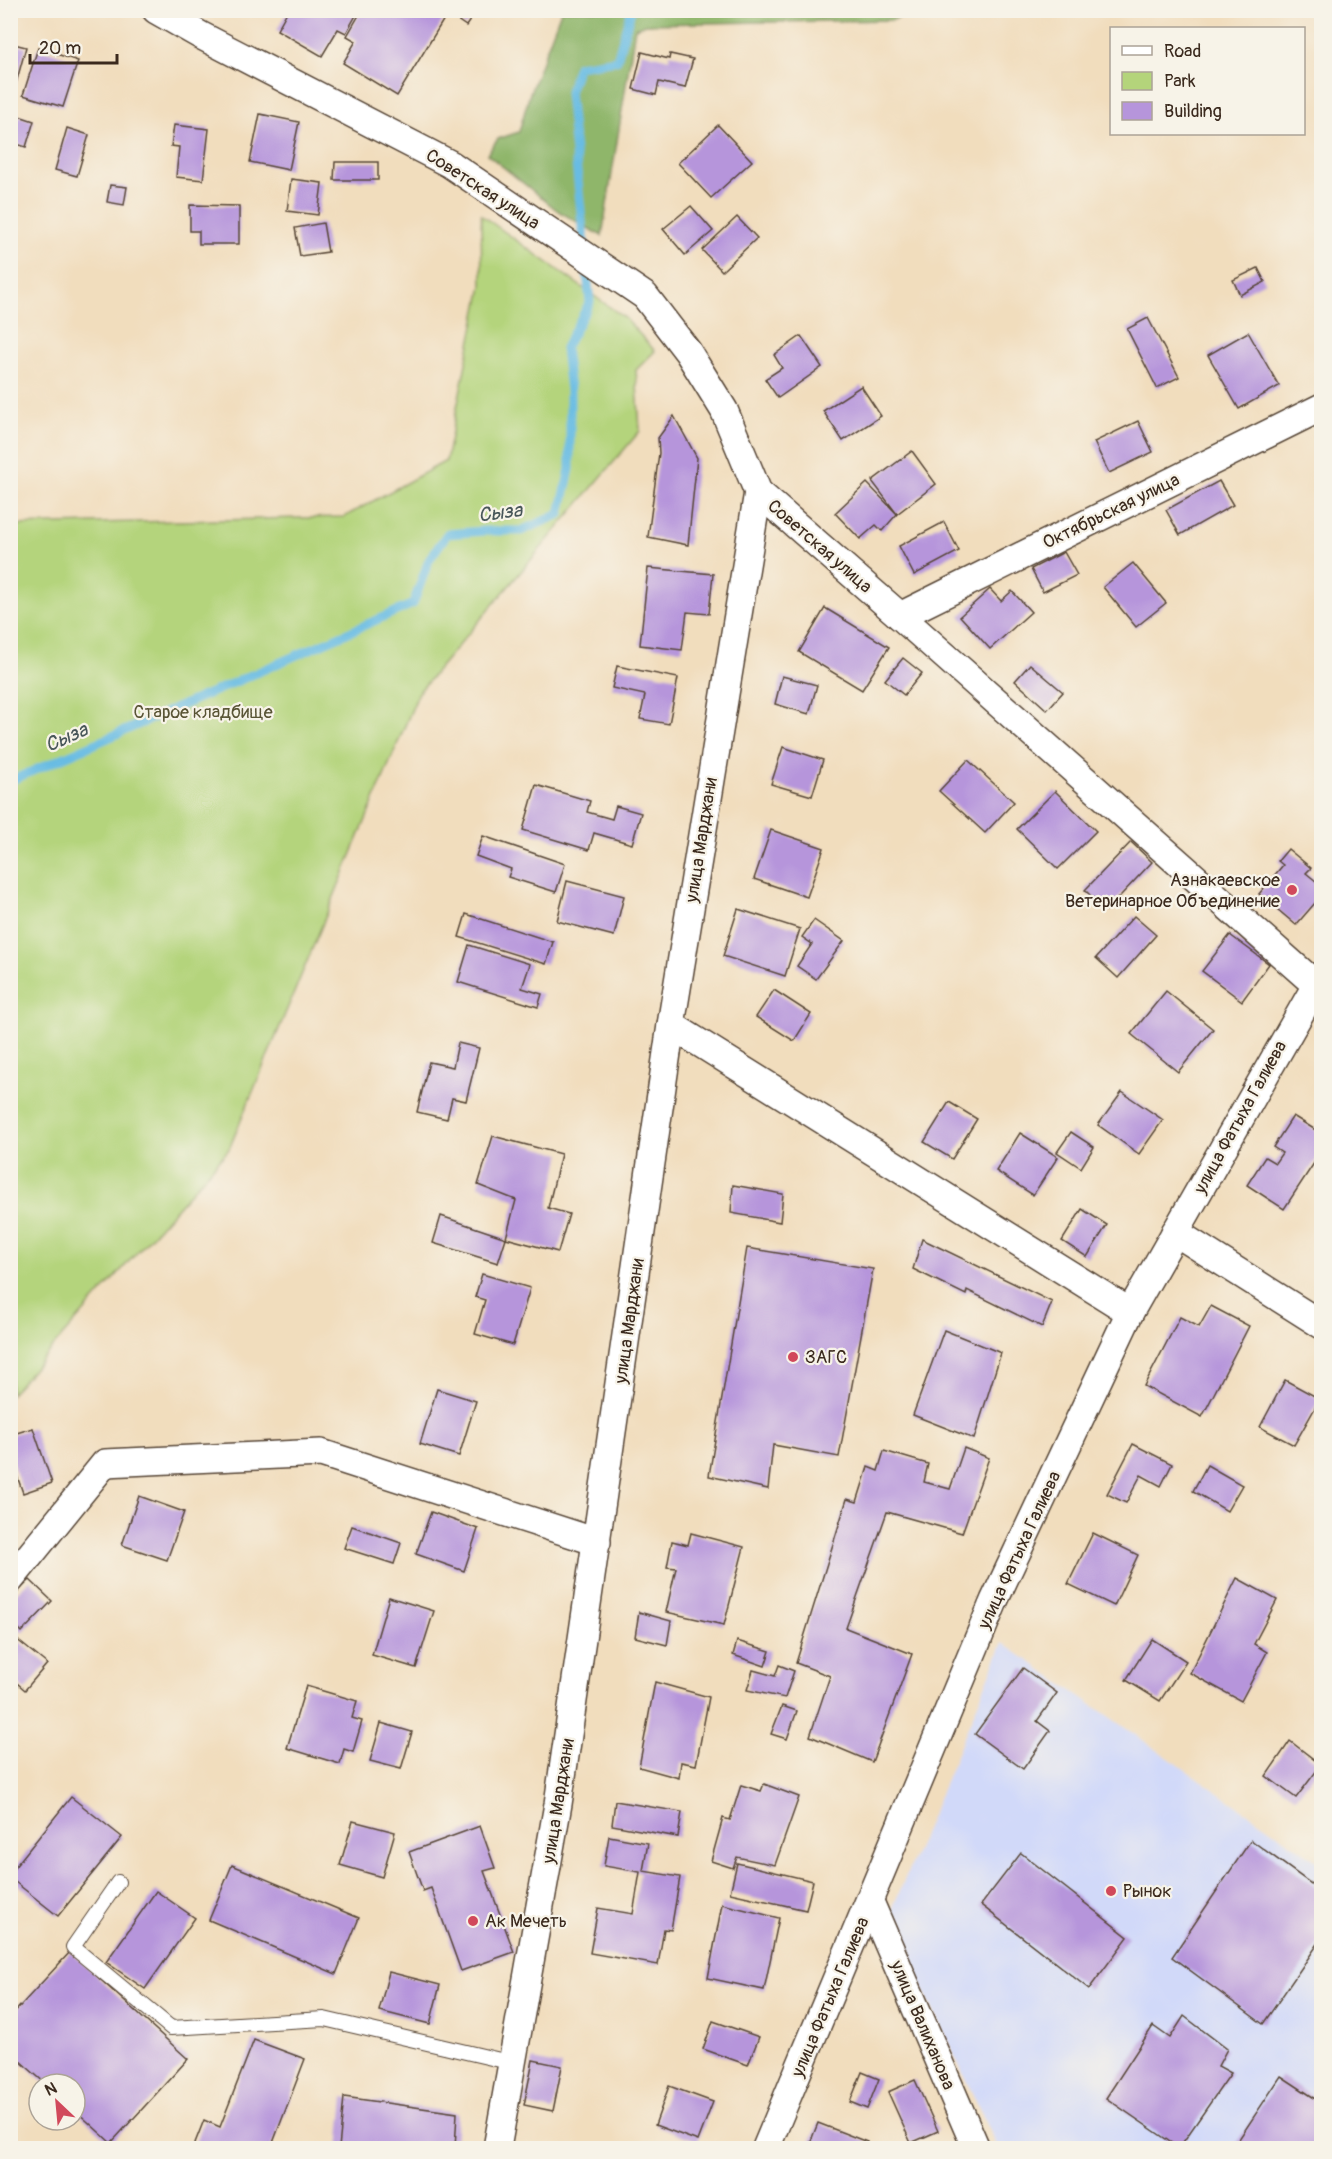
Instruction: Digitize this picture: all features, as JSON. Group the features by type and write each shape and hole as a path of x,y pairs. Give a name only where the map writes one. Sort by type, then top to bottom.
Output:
{"street":[{"name":"Советская улица","path":"156,10 450,164 645,296 688,352 724,410 758,492 1318,979"},
{"name":"Октябрьская улица","path":"900,616 1322,406"},
{"name":"улица Марджани","path":"497,2148 558,1804 671,1025 758,492"},
{"name":"улица Фатыха Галиева","path":"766,2148 994,1601 1130,1311 1318,979"},
{"path":"671,1025 1130,1311"},
{"path":"1175,1232 1322,1325"},
{"path":"10,1580 105,1463 321,1454 597,1542"},
{"name":"улица Валиханова","path":"870,1902 976,2148"}],"lane":[{"path":"118,1882 74,1947 171,2028 324,2019 513,2063"}],"shaded area":[{"name":"Рынок","path":"1003,1643 1321,1864 1321,2148 998,2148 889,1917"}],"green space":[{"path":"561,10 913,11 893,20 646,24 635,28 602,236 558,211 487,154 498,139 519,132 530,93"},
{"name":"Старое кладбище","path":"481,215 625,318 655,351 636,370 640,431 419,692 229,1149 11,1394 11,525 344,517 446,461 482,286"}],"building":[{"path":"288,10 359,10 346,33 338,29 322,56 277,30"},
{"path":"362,10 429,10 444,19 397,96 343,63 356,41 347,36"},
{"path":"453,10 477,10 466,26 450,15"},
{"path":"10,43 26,47 15,87 10,86"},
{"path":"38,48 78,61 63,107 23,95"},
{"path":"642,52 669,59 670,54 693,59 685,88 659,82 656,95 633,89"},
{"path":"13,114 34,121 26,147 10,142 10,121"},
{"path":"260,114 299,122 289,170 250,162"},
{"path":"174,125 209,129 203,180 176,177 179,147 171,146"},
{"path":"718,125 752,161 711,198 678,163"},
{"path":"67,128 89,135 77,176 55,170"},
{"path":"335,162 378,162 378,180 334,180"},
{"path":"291,179 322,183 318,215 287,211"},
{"path":"110,185 127,187 124,205 107,202"},
{"path":"190,205 239,206 239,244 199,244 199,231 190,231"},
{"path":"691,206 713,231 685,255 663,229"},
{"path":"737,217 757,238 722,271 702,250"},
{"path":"323,223 328,252 300,256 295,228"},
{"path":"1258,268 1265,282 1240,295 1233,280"},
{"path":"1148,318 1179,377 1157,388 1127,329"},
{"path":"1248,332 1279,386 1239,409 1208,355"},
{"path":"801,336 822,367 778,398 765,379 782,368 774,355"},
{"path":"861,386 881,416 843,441 823,411"},
{"path":"674,416 697,458 688,545 648,537 659,453 658,438"},
{"path":"1138,421 1153,452 1109,473 1094,442"},
{"path":"912,451 936,484 897,514 872,481"},
{"path":"1219,481 1233,505 1180,535 1166,510"},
{"path":"867,483 897,514 882,531 876,525 860,539 835,513"},
{"path":"944,522 959,551 914,575 899,546"},
{"path":"1064,552 1077,575 1043,592 1031,569"},
{"path":"1133,563 1166,603 1136,627 1103,587"},
{"path":"648,568 713,574 709,614 687,612 682,650 640,645"},
{"path":"990,589 1001,601 1012,591 1031,612 990,649 960,616"},
{"path":"825,608 889,647 862,690 799,652"},
{"path":"903,658 922,673 904,695 885,680"},
{"path":"1030,664 1063,692 1047,710 1015,681"},
{"path":"617,666 678,678 669,724 640,719 645,695 612,688"},
{"path":"782,676 817,685 809,714 775,704"},
{"path":"783,747 823,760 812,796 771,784"},
{"path":"968,760 1014,802 985,833 939,791"},
{"path":"536,785 590,801 587,812 612,819 616,806 641,813 632,844 594,833 589,850 523,830"},
{"path":"1055,791 1096,831 1058,869 1017,829"},
{"path":"771,830 824,848 807,897 754,879"},
{"path":"483,836 565,864 556,892 508,877 511,869 476,856"},
{"path":"1131,842 1152,862 1106,911 1085,890"},
{"name":"Азнакаевское Ветеринарное Объединение","path":"1288,849 1311,868 1306,873 1322,886 1322,895 1296,925 1259,894 1283,865 1278,861"},
{"path":"567,881 624,896 614,936 557,921"},
{"path":"738,909 800,929 785,976 723,956"},
{"path":"466,914 553,942 546,964 459,937"},
{"path":"1134,916 1156,935 1118,978 1096,958"},
{"path":"814,920 844,941 816,979 797,966 812,944 802,937"},
{"path":"1230,935 1269,964 1242,1001 1202,971"},
{"path":"469,945 530,964 522,988 542,994 538,1007 458,982"},
{"path":"774,990 811,1014 794,1041 756,1017"},
{"path":"1166,991 1213,1029 1178,1072 1131,1034"},
{"path":"458,1043 479,1048 466,1101 452,1098 447,1119 417,1112 429,1062 453,1067"},
{"path":"1122,1092 1163,1120 1139,1154 1098,1125"},
{"path":"949,1102 977,1119 952,1159 924,1142"},
{"path":"1293,1116 1322,1134 1322,1151 1284,1209 1247,1185 1265,1157 1275,1163 1282,1153 1273,1147"},
{"path":"1071,1132 1094,1147 1081,1168 1057,1152"},
{"path":"1020,1133 1058,1157 1033,1195 996,1171"},
{"path":"493,1136 561,1154 548,1208 569,1214 558,1252 506,1238 516,1200 478,1185"},
{"path":"733,1185 783,1194 780,1222 731,1213"},
{"path":"1082,1209 1107,1225 1087,1257 1062,1241"},
{"path":"441,1216 506,1238 498,1263 433,1243"},
{"path":"922,1239 1052,1302 1042,1327 967,1290 966,1295 913,1269"},
{"name":"ЗАГС","path":"747,1248 873,1269 839,1457 773,1445 768,1489 709,1476"},
{"path":"482,1274 530,1288 513,1345 475,1334 485,1300 475,1297"},
{"path":"1211,1306 1249,1326 1202,1417 1144,1386 1180,1317 1199,1327"},
{"path":"944,1330 1001,1353 974,1439 913,1415"},
{"path":"1285,1380 1320,1399 1294,1445 1260,1427"},
{"path":"437,1389 476,1401 459,1456 420,1444"},
{"path":"33,1428 52,1483 23,1493 10,1456 10,1435"},
{"path":"1133,1444 1172,1464 1161,1486 1141,1475 1126,1503 1107,1494"},
{"path":"964,1448 989,1458 962,1533 887,1512 846,1628 912,1654 872,1762 810,1736 830,1676 796,1663 847,1499 857,1502 868,1467 878,1471 884,1451 928,1464 924,1482 950,1489"},
{"path":"1207,1465 1242,1485 1227,1511 1193,1491"},
{"path":"139,1496 184,1512 167,1560 122,1545"},
{"path":"431,1512 478,1529 464,1571 416,1554"},
{"path":"352,1526 401,1543 394,1564 344,1548"},
{"path":"691,1533 744,1547 724,1625 666,1612 676,1568 667,1567 672,1541 688,1545"},
{"path":"1093,1533 1138,1555 1114,1606 1068,1584"},
{"path":"1237,1578 1277,1600 1254,1644 1267,1652 1241,1701 1190,1673"},
{"path":"30,1580 52,1601 22,1632 10,1620 10,1599"},
{"path":"389,1597 434,1611 416,1668 372,1655"},
{"path":"639,1612 671,1621 667,1645 635,1637"},
{"path":"10,1634 47,1664 25,1690 10,1677"},
{"path":"1152,1639 1186,1661 1160,1701 1126,1680"},
{"path":"737,1641 770,1651 765,1666 733,1655"},
{"path":"779,1665 794,1671 785,1698 747,1690 753,1670 775,1676"},
{"path":"1023,1668 1057,1693 1037,1721 1050,1731 1023,1769 975,1734"},
{"path":"655,1682 709,1697 696,1765 681,1762 679,1778 639,1767"},
{"path":"306,1686 357,1701 352,1718 362,1721 353,1752 344,1749 340,1764 287,1748"},
{"path":"782,1706 797,1711 787,1739 771,1734"},
{"path":"381,1723 412,1732 401,1769 370,1761"},
{"path":"1290,1741 1321,1765 1296,1798 1266,1776"},
{"path":"764,1784 799,1797 775,1865 737,1857 733,1868 711,1861 723,1818 730,1820 741,1785 761,1791"},
{"path":"71,1797 122,1837 58,1916 10,1878 10,1873"},
{"path":"615,1801 682,1812 678,1837 612,1825"},
{"path":"353,1821 395,1832 382,1877 340,1865"},
{"name":"Ак Мечеть","path":"480,1826 495,1868 484,1871 514,1952 461,1971 431,1888 423,1891 409,1852"},
{"path":"609,1836 648,1843 643,1871 680,1877 671,1930 664,1929 658,1965 590,1953 598,1908 633,1914 640,1872 604,1866"},
{"path":"1251,1840 1322,1892 1322,1938 1263,2024 1172,1957"},
{"path":"1021,1853 1128,1937 1089,1989 981,1905"},
{"path":"737,1863 813,1881 806,1910 730,1893"},
{"path":"232,1865 359,1918 336,1974 209,1920"},
{"path":"156,1891 195,1918 145,1989 106,1962"},
{"path":"722,1904 779,1918 764,1990 708,1978"},
{"path":"70,1952 188,2059 111,2143 87,2121 87,2072 32,2072 10,2052 10,2017"},
{"path":"389,1972 440,1985 430,2024 379,2011"},
{"path":"1184,2016 1227,2049 1218,2066 1231,2073 1179,2148 1106,2098 1153,2026 1170,2038"},
{"path":"713,2021 759,2037 748,2065 703,2049"},
{"path":"254,2040 305,2059 271,2148 193,2148 204,2120 220,2127"},
{"path":"533,2060 562,2066 553,2111 524,2105"},
{"path":"862,2072 879,2079 867,2109 850,2102"},
{"path":"1281,2076 1322,2103 1322,2148 1233,2148"},
{"path":"915,2080 938,2131 911,2143 888,2092"},
{"path":"669,2086 713,2102 698,2141 655,2125"},
{"path":"344,2097 457,2113 455,2148 339,2148"},
{"path":"818,2123 867,2142 865,2148 808,2148"}],"waterway":[{"name":"Сыза","path":"10,781 413,604 429,560 447,534 521,531 560,514 570,469 570,390 565,348 590,302 569,92 578,66 617,60 631,10"}],"place":[{"name":"Азнакаевское Ветеринарное Объединение","path":"1292,890"},
{"name":"ЗАГС","path":"793,1357"},
{"name":"Рынок","path":"1111,1891"},
{"name":"Ак Мечеть","path":"473,1921"}]}
